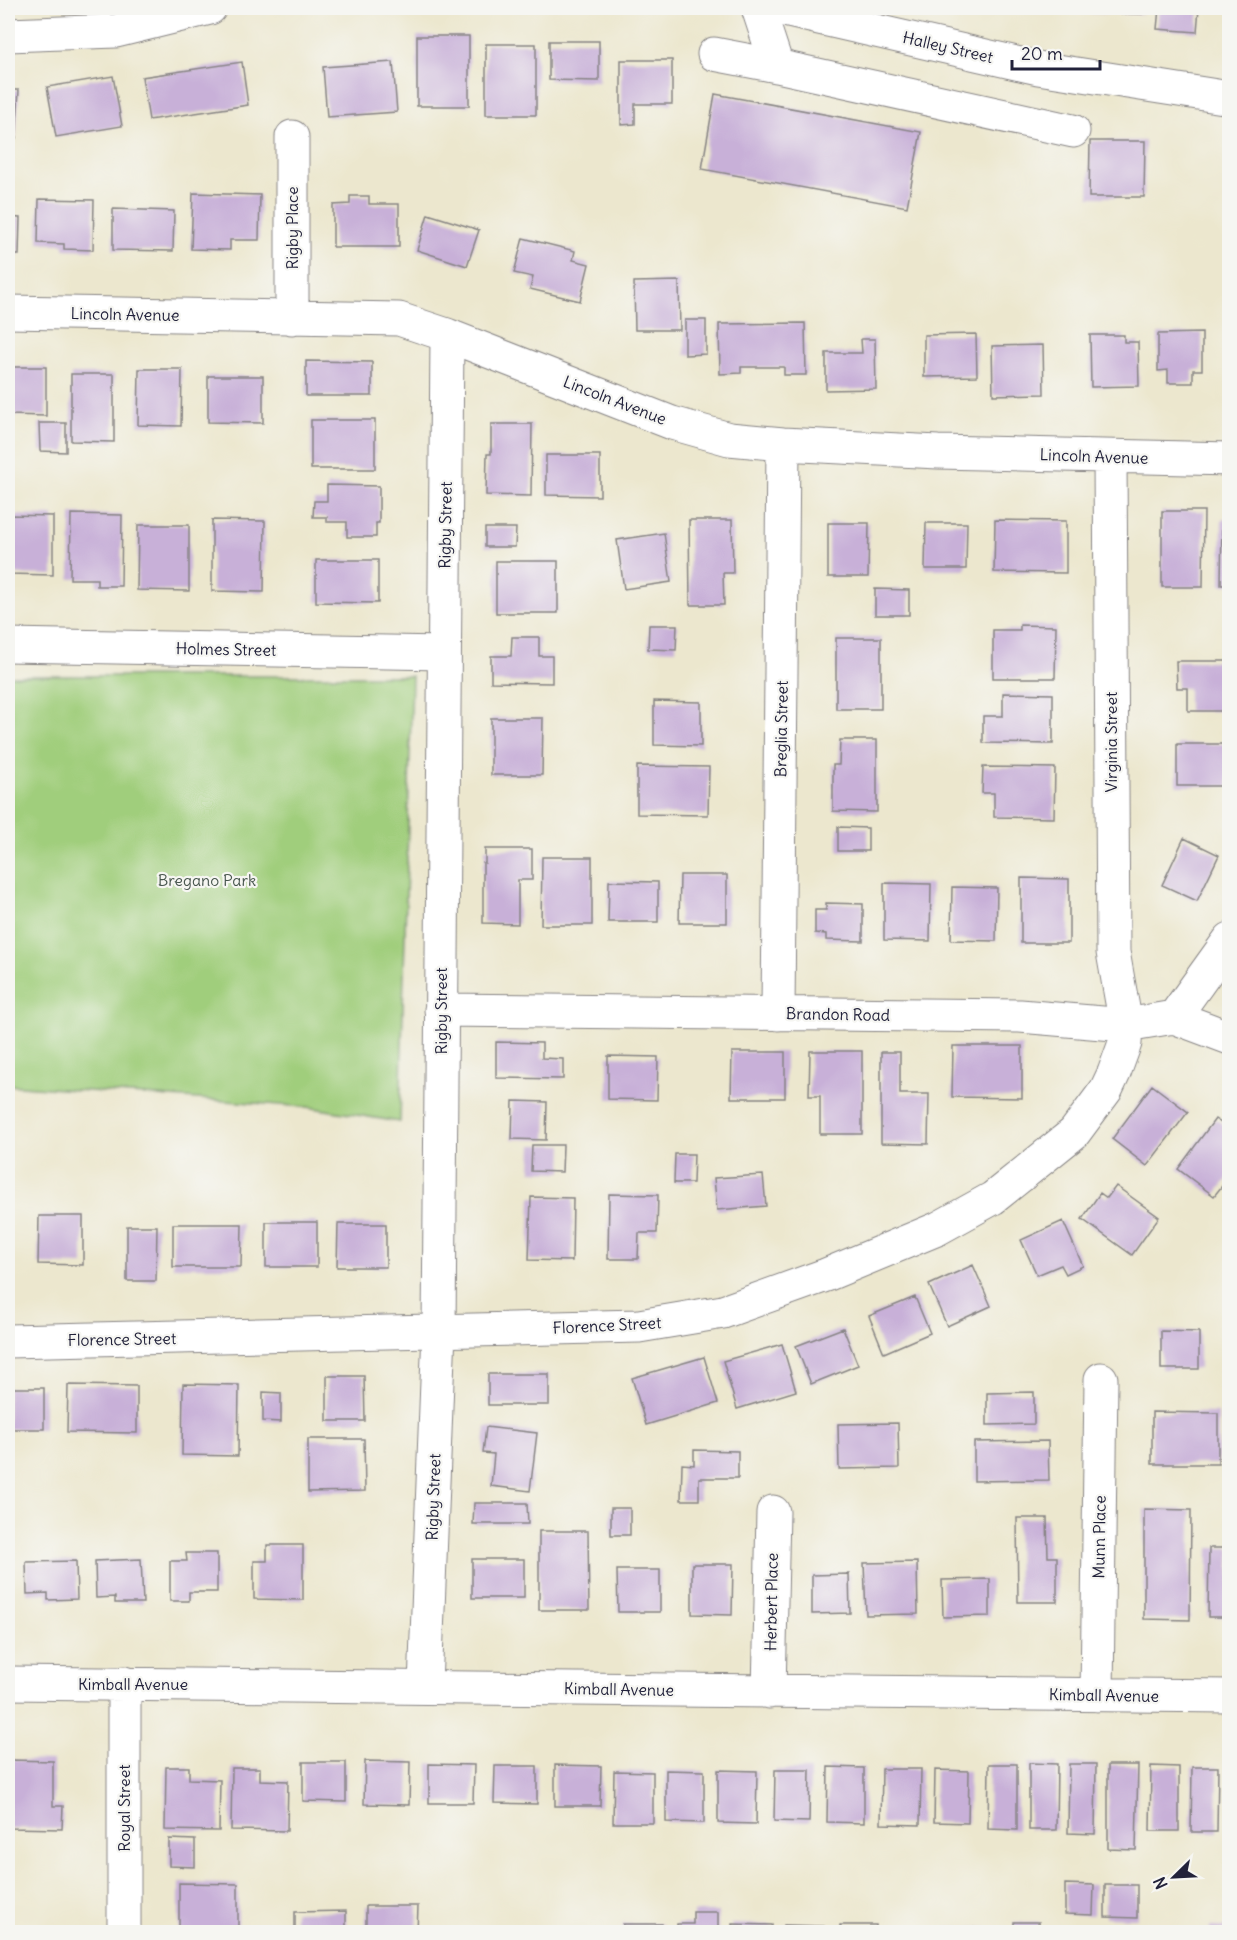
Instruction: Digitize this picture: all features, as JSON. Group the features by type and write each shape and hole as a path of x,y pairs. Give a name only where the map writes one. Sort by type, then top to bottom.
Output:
{"street":[{"path":"8,35 116,31 210,8"},
{"path":"758,8 777,66"},
{"name":"Halley Street","path":"775,8 1038,68 1230,98"},
{"path":"714,54 1073,131"},
{"name":"Rigby Place","path":"292,138 292,318"},
{"name":"Lincoln Avenue","path":"8,312 399,319 447,335 672,423 729,439 783,444 1110,457 1230,459"},
{"name":"Rigby Street","path":"425,1686 439,1331 447,335"},
{"name":"Breglia Street","path":"778,1014 783,444"},
{"name":"Virginia Street","path":"1110,457 1113,952 1126,1025"},
{"name":"Holmes Street","path":"8,645 444,653"},
{"path":"1230,939 1174,1017 1230,1038"},
{"name":"Brandon Road","path":"441,1010 1020,1016 1126,1025 1174,1017"},
{"name":"Florence Street","path":"8,1341 639,1326 723,1312 826,1275 937,1229 993,1198 1074,1133 1106,1090 1125,1043 1126,1025"},
{"name":"Munn Place","path":"1097,1695 1101,1379"},
{"name":"Herbert Place","path":"769,1692 773,1512"},
{"name":"Kimball Avenue","path":"8,1683 1230,1696"},
{"name":"Royal Street","path":"123,1932 124,1683"}],"green space":[{"name":"Bregano Park","path":"8,676 412,676 400,1122 307,1107 8,1085"}],"building":[{"path":"1067,8 1142,8 1142,14 1067,13"},
{"path":"1159,8 1199,8 1197,32 1157,29"},
{"path":"417,36 469,36 469,106 417,106"},
{"path":"549,41 599,41 599,81 549,80"},
{"path":"486,44 536,44 536,115 486,115"},
{"path":"621,60 672,60 672,104 635,104 635,124 621,125"},
{"path":"242,62 248,105 149,120 142,77"},
{"path":"393,62 397,112 327,117 323,67"},
{"path":"113,76 122,126 56,137 47,87"},
{"path":"8,90 19,90 16,138 8,137"},
{"path":"715,94 921,132 907,207 702,169"},
{"path":"1090,141 1145,141 1144,197 1089,197"},
{"path":"193,193 260,195 259,240 230,240 230,250 191,249"},
{"path":"350,196 369,196 369,204 399,204 399,247 333,247 333,205 350,204"},
{"path":"39,199 94,200 93,250 64,249 64,244 38,243"},
{"path":"113,209 174,211 173,251 113,250"},
{"path":"428,214 479,230 467,266 417,250"},
{"path":"8,217 20,218 19,255 8,255"},
{"path":"523,238 575,251 573,260 589,264 580,301 530,289 533,277 514,273"},
{"path":"679,281 680,330 635,330 634,282"},
{"path":"685,320 706,320 706,354 685,355"},
{"path":"805,323 806,375 784,375 784,367 741,367 741,373 720,374 719,324"},
{"path":"1202,333 1202,370 1193,370 1193,383 1168,383 1168,370 1158,371 1158,334"},
{"path":"976,334 977,376 924,377 924,335"},
{"path":"1090,335 1124,335 1124,342 1138,342 1139,386 1091,387"},
{"path":"861,339 875,339 876,389 826,390 826,353 862,353"},
{"path":"1043,345 1044,394 993,395 992,346"},
{"path":"306,361 372,362 372,396 306,396"},
{"path":"8,367 46,367 46,416 8,415"},
{"path":"139,369 182,369 181,426 138,425"},
{"path":"71,374 114,374 114,442 71,441"},
{"path":"208,376 263,376 263,423 208,422"},
{"path":"311,420 375,420 375,469 311,469"},
{"path":"39,423 66,423 66,452 40,451"},
{"path":"491,424 532,424 531,496 486,495 487,454 491,454"},
{"path":"546,455 600,455 600,496 546,495"},
{"path":"327,485 379,486 379,523 376,523 376,537 347,537 347,522 327,522 327,517 313,517 314,501 327,501"},
{"path":"1162,511 1204,511 1203,587 1162,587"},
{"path":"71,514 122,515 121,586 97,586 97,579 70,579"},
{"path":"8,515 53,516 53,575 8,574"},
{"path":"1222,519 1230,519 1230,585 1221,585"},
{"path":"212,520 265,521 264,592 212,591"},
{"path":"689,520 732,520 733,573 723,573 724,605 690,605"},
{"path":"995,520 1066,521 1066,573 994,572"},
{"path":"828,523 869,523 868,577 828,577"},
{"path":"926,523 967,523 966,569 925,569"},
{"path":"138,525 189,525 189,591 137,590"},
{"path":"485,528 516,528 515,547 485,547"},
{"path":"664,533 671,582 624,589 617,540"},
{"path":"316,560 378,560 378,603 316,602"},
{"path":"496,561 558,561 558,613 496,613"},
{"path":"875,589 909,590 909,615 875,615"},
{"path":"649,625 677,625 676,650 648,649"},
{"path":"1020,625 1056,626 1055,678 993,678 993,630 1020,630"},
{"path":"512,637 539,637 539,656 552,656 552,683 491,682 491,656 511,656"},
{"path":"836,638 881,638 881,709 836,709"},
{"path":"1176,661 1230,661 1230,711 1188,711 1188,688 1177,688"},
{"path":"1003,693 1053,694 1053,744 983,743 983,716 1003,716"},
{"path":"654,701 701,702 701,746 654,745"},
{"path":"491,718 543,718 542,775 491,775"},
{"path":"840,740 877,740 877,812 833,811 833,765 839,765"},
{"path":"1177,744 1228,744 1228,786 1177,786"},
{"path":"637,766 709,767 708,815 637,814"},
{"path":"983,767 1055,768 1054,818 994,817 994,793 982,793"},
{"path":"838,827 868,828 868,851 838,851"},
{"path":"1184,838 1219,855 1197,901 1162,885"},
{"path":"485,849 532,849 532,880 518,880 518,924 483,923"},
{"path":"542,857 592,857 592,925 541,925"},
{"path":"680,875 727,875 727,923 679,923"},
{"path":"1021,878 1069,879 1069,943 1021,943"},
{"path":"609,881 658,882 658,922 608,922"},
{"path":"884,883 931,884 930,941 884,940"},
{"path":"952,887 997,888 996,941 951,940"},
{"path":"826,903 863,904 863,941 826,940 826,934 815,933 815,910 826,910"},
{"path":"496,1042 542,1043 542,1058 563,1059 563,1079 496,1078"},
{"path":"953,1046 1022,1046 1022,1098 952,1097"},
{"path":"810,1051 862,1051 862,1134 820,1134 820,1096 809,1096"},
{"path":"732,1052 785,1052 785,1098 731,1098"},
{"path":"881,1052 900,1052 900,1094 929,1094 928,1144 881,1143"},
{"path":"608,1056 658,1057 657,1100 608,1099"},
{"path":"1152,1085 1188,1112 1147,1166 1112,1139"},
{"path":"513,1101 547,1102 546,1140 512,1139"},
{"path":"1215,1119 1230,1129 1230,1176 1214,1196 1178,1169"},
{"path":"532,1145 563,1145 562,1172 531,1171"},
{"path":"675,1154 694,1154 693,1183 674,1183"},
{"path":"763,1175 766,1206 717,1210 714,1178"},
{"path":"1116,1186 1159,1217 1132,1255 1082,1219 1100,1193 1107,1198"},
{"path":"609,1194 658,1195 657,1233 639,1233 638,1259 608,1259"},
{"path":"531,1197 573,1198 572,1261 529,1260"},
{"path":"39,1216 83,1216 83,1265 38,1264"},
{"path":"1063,1221 1083,1266 1066,1274 1061,1265 1037,1275 1021,1240"},
{"path":"266,1222 317,1222 317,1267 266,1267"},
{"path":"173,1224 242,1224 241,1267 173,1267"},
{"path":"338,1224 386,1224 386,1267 337,1267"},
{"path":"127,1226 157,1226 156,1281 127,1281"},
{"path":"973,1265 991,1306 947,1326 929,1285"},
{"path":"915,1297 930,1333 884,1353 869,1316"},
{"path":"843,1328 858,1365 811,1384 796,1346"},
{"path":"1161,1331 1199,1332 1199,1369 1161,1369"},
{"path":"782,1344 796,1391 737,1409 723,1361"},
{"path":"704,1357 718,1403 646,1425 632,1378"},
{"path":"488,1374 549,1374 549,1405 488,1405"},
{"path":"327,1376 364,1376 365,1421 327,1421"},
{"path":"183,1384 239,1385 238,1456 182,1455"},
{"path":"68,1385 137,1386 137,1433 67,1432"},
{"path":"8,1388 44,1388 44,1429 8,1429"},
{"path":"263,1392 281,1393 281,1422 263,1421"},
{"path":"1034,1392 1034,1424 987,1425 987,1393"},
{"path":"1152,1412 1218,1413 1218,1464 1152,1464"},
{"path":"898,1423 899,1468 839,1469 838,1424"},
{"path":"486,1427 537,1433 530,1491 491,1486 494,1454 483,1453"},
{"path":"308,1439 364,1439 365,1491 308,1492"},
{"path":"1048,1441 1049,1480 974,1481 974,1442"},
{"path":"694,1450 738,1451 738,1478 699,1478 699,1500 681,1500 682,1464 694,1465"},
{"path":"474,1503 527,1503 528,1524 473,1524"},
{"path":"611,1508 630,1508 630,1535 611,1535"},
{"path":"1144,1509 1191,1510 1190,1620 1144,1619"},
{"path":"1017,1518 1047,1518 1048,1557 1057,1557 1057,1602 1018,1602"},
{"path":"539,1531 588,1531 589,1610 539,1610"},
{"path":"267,1545 303,1545 303,1600 254,1599 254,1561 267,1561"},
{"path":"1209,1548 1230,1548 1230,1617 1208,1617"},
{"path":"186,1553 217,1553 217,1592 189,1592 189,1601 170,1601 170,1561 187,1561"},
{"path":"141,1559 143,1603 115,1603 115,1597 96,1598 95,1561"},
{"path":"472,1559 524,1559 524,1598 472,1598"},
{"path":"76,1561 77,1599 48,1600 48,1593 27,1594 26,1562"},
{"path":"917,1562 918,1614 866,1615 864,1563"},
{"path":"692,1564 733,1564 732,1615 692,1614"},
{"path":"617,1570 660,1570 660,1612 618,1612"},
{"path":"849,1574 850,1613 812,1614 812,1575"},
{"path":"990,1579 990,1616 943,1617 942,1580"},
{"path":"9,1760 53,1761 53,1806 63,1806 62,1829 8,1828"},
{"path":"365,1761 410,1762 409,1805 364,1804"},
{"path":"303,1762 346,1762 346,1802 303,1801"},
{"path":"1029,1763 1057,1764 1056,1830 1029,1830"},
{"path":"429,1764 474,1765 473,1803 429,1803"},
{"path":"989,1764 1017,1764 1017,1830 988,1829"},
{"path":"1069,1764 1096,1764 1095,1834 1068,1833"},
{"path":"555,1765 601,1766 600,1806 555,1806"},
{"path":"1108,1765 1138,1765 1136,1850 1108,1849"},
{"path":"495,1766 537,1766 537,1804 494,1803"},
{"path":"1151,1766 1179,1767 1179,1831 1150,1831"},
{"path":"166,1767 189,1767 189,1779 220,1780 219,1831 165,1830"},
{"path":"828,1767 864,1768 864,1823 827,1822"},
{"path":"1192,1767 1218,1767 1217,1832 1191,1832"},
{"path":"232,1768 260,1768 260,1780 288,1781 287,1831 231,1830"},
{"path":"882,1769 921,1769 920,1825 881,1824"},
{"path":"666,1770 704,1771 704,1823 666,1822"},
{"path":"718,1770 757,1771 756,1824 718,1823"},
{"path":"775,1770 810,1770 809,1822 774,1821"},
{"path":"935,1770 969,1771 968,1823 934,1822"},
{"path":"614,1771 653,1772 653,1823 613,1823"},
{"path":"169,1839 195,1840 195,1867 169,1866"},
{"path":"179,1883 238,1884 238,1932 179,1932"},
{"path":"1065,1884 1094,1885 1093,1915 1065,1914"},
{"path":"1105,1885 1137,1885 1137,1918 1105,1917"},
{"path":"366,1906 418,1906 417,1932 366,1932"},
{"path":"346,1911 346,1932 295,1932 295,1912"},
{"path":"693,1912 718,1912 718,1932 677,1932 677,1924 693,1924"},
{"path":"1014,1922 1039,1922 1039,1932 1014,1932"},
{"path":"623,1924 662,1924 662,1932 623,1932"},
{"path":"732,1924 772,1925 772,1932 732,1932"},
{"path":"784,1925 824,1926 824,1932 784,1932"},
{"path":"840,1925 876,1925 876,1932 840,1932"},
{"path":"946,1927 986,1928 986,1932 946,1932"},
{"path":"1210,1927 1230,1928 1230,1932 1210,1932"},
{"path":"893,1929 933,1930 933,1932 893,1932"}]}
